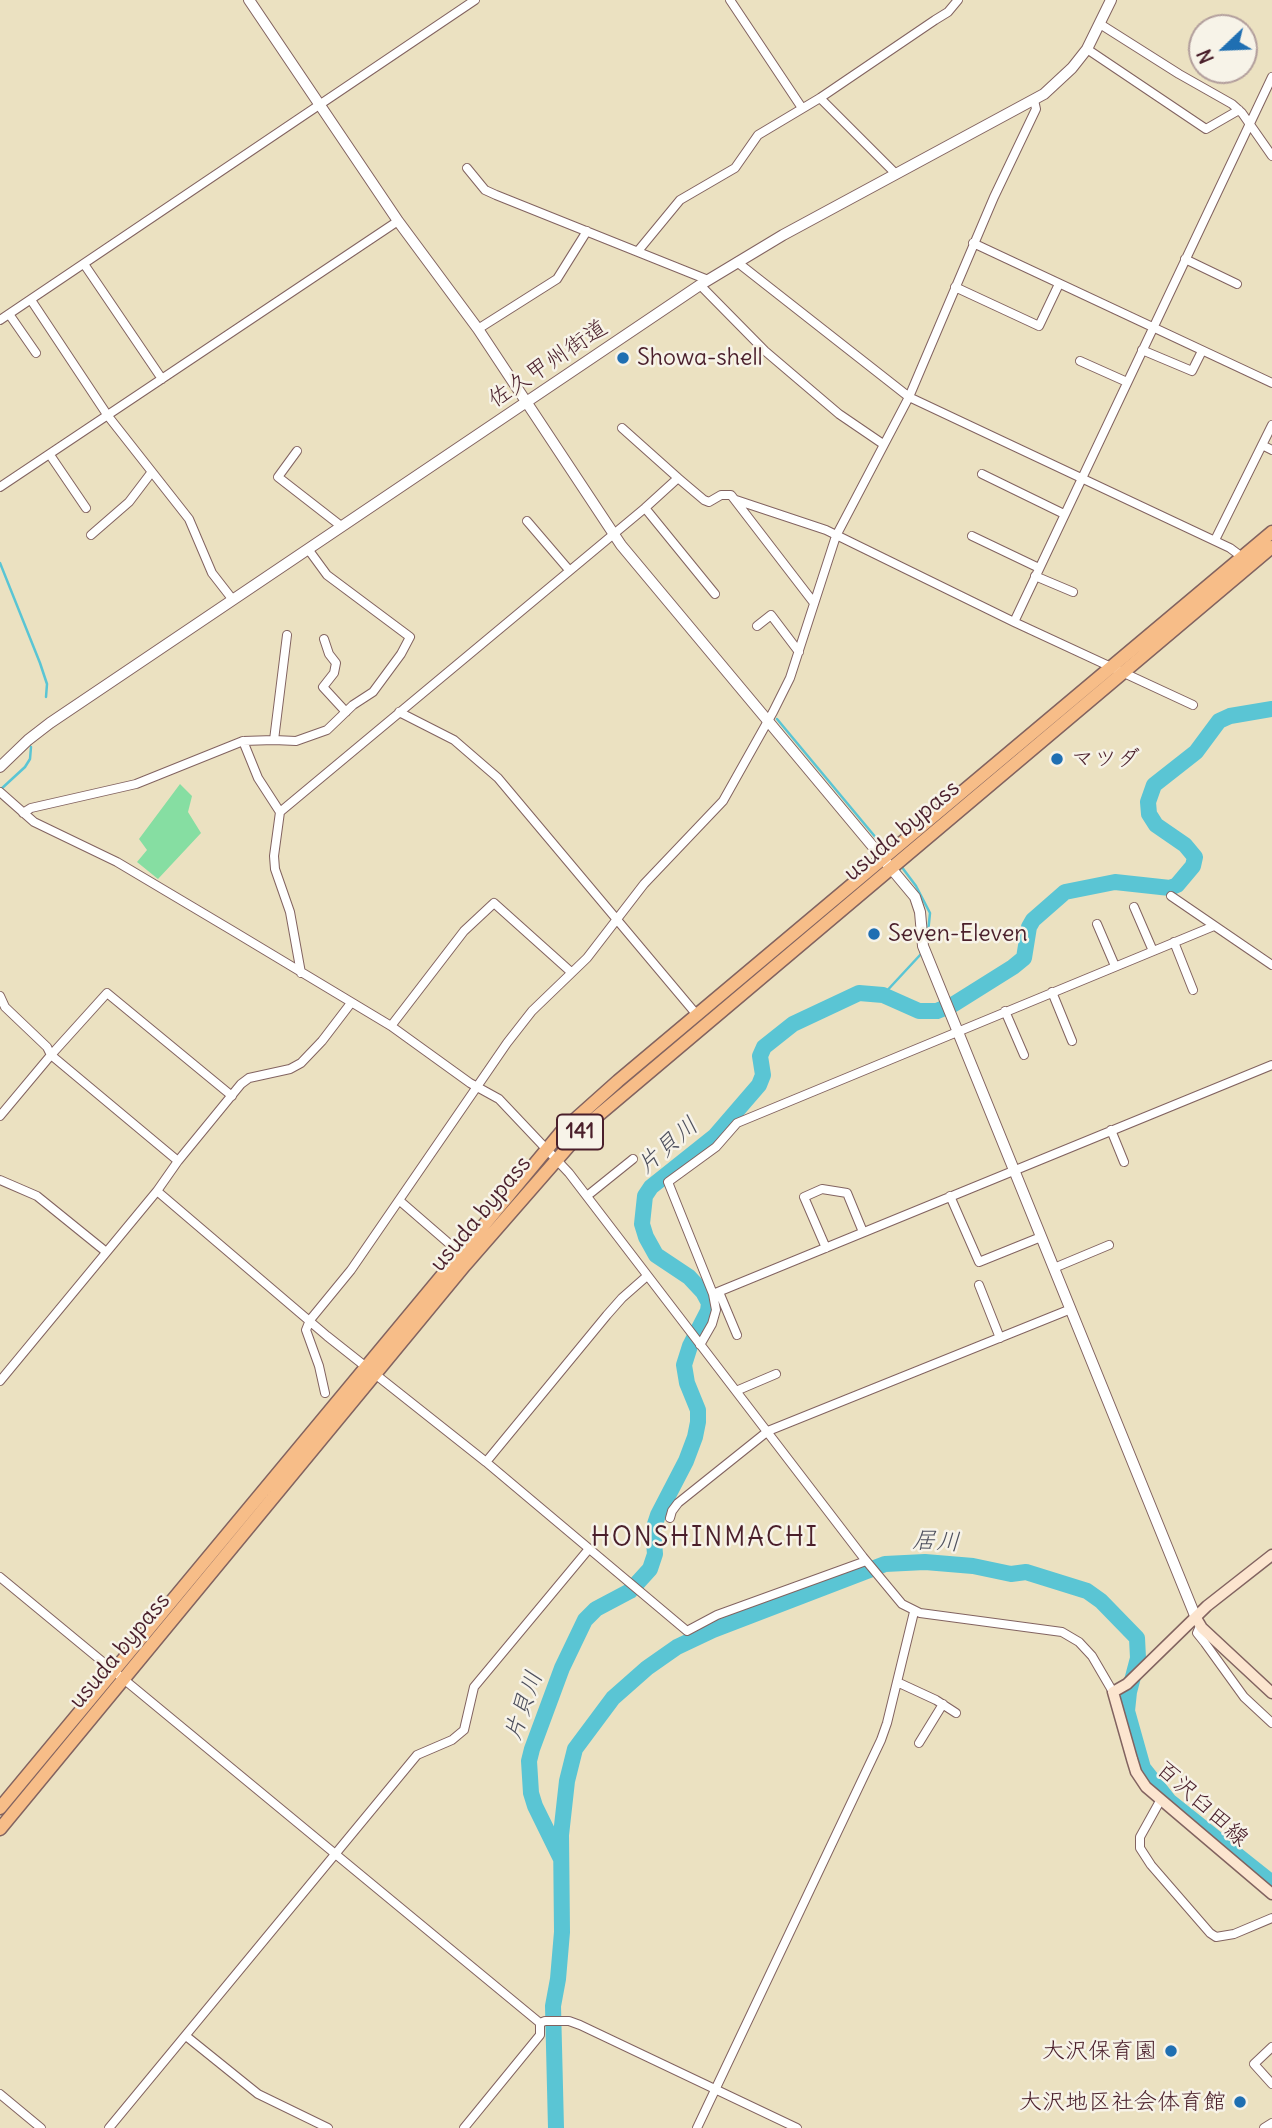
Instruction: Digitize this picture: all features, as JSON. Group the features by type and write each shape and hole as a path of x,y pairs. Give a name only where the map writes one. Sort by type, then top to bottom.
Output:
{"highway":[{"name":"usuda bypass","path":"370,1371 460,1254 552,1153 887,864 1110,666 1272,532"},
{"name":"usuda bypass","path":"0,1829 119,1675 552,1153 580,1113 697,1015 1124,673 1272,547"},
{"name":"usuda bypass","path":"0,1808 119,1675"}],"main road":[{"path":"1113,1692 1131,1681 1198,1622 1224,1592 1271,1557"},
{"path":"1198,1622 1272,1693"},
{"name":"百沢臼田線","path":"1113,1692 1136,1772 1146,1787 1272,1894"}],"street":[{"path":"249,0 398,221 478,329 613,533 912,892 918,903 923,946 1198,1622 1197,1633 1244,1697 1272,1723"},
{"path":"0,320 475,0"},
{"path":"730,0 802,108"},
{"path":"638,251 680,200 735,168 758,135 820,98 942,16 958,0"},
{"name":"佐久甲州街道","path":"0,767 50,723 704,283 737,262 1034,100 1062,79 1087,49 1111,0"},
{"path":"1100,24 1239,110 1272,156"},
{"path":"1087,49 1206,129 1239,110"},
{"path":"1014,622 1272,76"},
{"path":"820,98 896,174"},
{"path":"326,1394 306,1330 310,1320 351,1270 531,1011 587,958 658,868 723,801 790,678 836,536 909,397 973,243 1037,110 1034,100"},
{"path":"467,167 485,190 638,251 704,283 765,351 839,414 883,444"},
{"path":"0,487 398,221"},
{"path":"478,329 557,279 587,230"},
{"path":"973,243 1272,383"},
{"path":"1185,259 1237,284"},
{"path":"737,262 909,397 1215,540 1242,557"},
{"path":"83,264 162,379"},
{"path":"955,287 1039,326 1059,284"},
{"path":"31,300 108,416 189,519 212,573 233,600"},
{"path":"9,314 36,353"},
{"path":"1142,350 1192,371 1202,351"},
{"path":"1080,361 1126,382"},
{"path":"1215,540 1272,425"},
{"path":"622,428 704,500 709,502 727,494 736,500 826,530 1014,622 1193,705"},
{"path":"1262,445 1272,450"},
{"path":"297,451 278,477 341,526"},
{"path":"50,455 86,508"},
{"path":"91,535 129,502 151,473"},
{"path":"982,474 1064,514"},
{"path":"280,811 678,478"},
{"path":"736,500 814,603"},
{"path":"645,508 715,594"},
{"path":"527,521 569,570"},
{"path":"972,536 1073,592"},
{"path":"23,813 31,808 136,784 243,741 258,738 296,741 321,734 373,692 410,637 327,575 308,549"},
{"path":"757,626 771,615 799,652"},
{"path":"274,740 287,635"},
{"path":"324,639 329,654 336,663 334,673 323,687 346,712"},
{"path":"400,712 454,740 483,764 514,796 697,1015"},
{"path":"243,741 258,778 280,811 274,856 275,869 290,912 301,973"},
{"path":"0,792 34,822 117,863 391,1026 499,1099 552,1153 587,1196 870,1566 902,1604 914,1612 1062,1632 1079,1642 1092,1656 1113,1692"},
{"path":"1171,896 1272,965"},
{"path":"391,1026 464,931 494,903 571,972"},
{"path":"1134,907 1153,951"},
{"path":"1097,924 1115,966"},
{"path":"737,1335 668,1182 716,1147 737,1123 1214,926"},
{"path":"1174,942 1193,990"},
{"path":"1052,992 1072,1041"},
{"path":"0,1116 107,993 232,1096"},
{"path":"0,996 5,1007 47,1047 51,1055 178,1161"},
{"path":"0,1381 245,1080 290,1069 301,1063 351,1003"},
{"path":"1005,1011 1024,1055"},
{"path":"716,1293 1272,1065"},
{"path":"1111,1130 1125,1162"},
{"path":"587,1196 633,1158"},
{"path":"0,1180 37,1196 105,1251"},
{"path":"826,1248 804,1197 822,1189 847,1193 863,1232"},
{"path":"157,1191 370,1371 485,1462 687,1631 717,1615 870,1566"},
{"path":"950,1196 979,1262 1041,1237"},
{"path":"400,1201 460,1254"},
{"path":"1054,1268 1109,1245"},
{"path":"485,1462 607,1315 648,1276"},
{"path":"979,1285 1000,1338"},
{"path":"699,1344 712,1324 716,1310 716,1293"},
{"path":"670,1518 678,1503 768,1431 1071,1309"},
{"path":"736,1391 776,1374"},
{"path":"109,2128 417,1755 452,1740 464,1730 474,1687 588,1550"},
{"path":"0,1577 543,2022 563,2021 580,2025 797,2128"},
{"path":"697,2128 881,1740 914,1612"},
{"path":"897,1682 956,1713"},
{"path":"919,1743 943,1704"},
{"path":"1160,1801 1140,1837 1140,1848 1151,1865 1210,1933 1216,1937 1234,1934 1272,1918"},
{"path":"464,2128 540,2035 543,2022"},
{"path":"186,2036 258,2094 328,2128"},
{"path":"1272,2047 1254,2064 1272,2084"},
{"path":"0,2094 41,2128"},
{"path":"1264,2128 1272,2123"}],"green space":[{"path":"180,784 192,796 188,812 201,833 158,879 137,862 147,850 139,839"}],"waterway":[{"path":"0,563 40,663 47,684 46,697"},
{"name":"片貝川","path":"561,1859 531,1793 529,1761 532,1749 562,1668 585,1620 596,1609 630,1591 650,1569 655,1554 653,1530 686,1461 698,1422 698,1410 687,1383 684,1365 709,1303 689,1277 656,1255 642,1224 645,1196 651,1187 715,1136 759,1085 763,1075 760,1056 764,1047 793,1024 859,993 883,995 919,1011 937,1011 954,1004 1024,958 1029,927 1033,920 1065,892 1115,882 1170,888 1177,885 1193,866 1195,857 1185,845 1156,825 1149,814 1148,802 1154,785 1196,752 1219,721 1230,716 1272,709"},
{"path":"777,719 887,851"},
{"path":"0,790 25,767 30,759 31,747"},
{"path":"901,866 916,886 930,913 927,942"},
{"path":"883,995 921,954"},
{"name":"居川","path":"556,2128 553,2006 562,1932 561,1835 567,1781 575,1749 613,1698 647,1668 677,1647 713,1630 885,1564 925,1562 973,1566 1011,1574 1026,1572 1087,1591 1101,1601 1137,1638 1138,1658 1127,1711 1143,1768 1169,1801 1272,1883"}],"place":[{"name":"Showa-shell","path":"623,358"},
{"name":"マツダ","path":"1057,759"},
{"name":"Seven-Eleven","path":"874,934"},
{"name":"大沢保育園","path":"1171,2051"},
{"name":"大沢地区社会体育館","path":"1240,2102"}],"district":[{"name":"HONSHINMACHI","path":"705,1539"}]}
